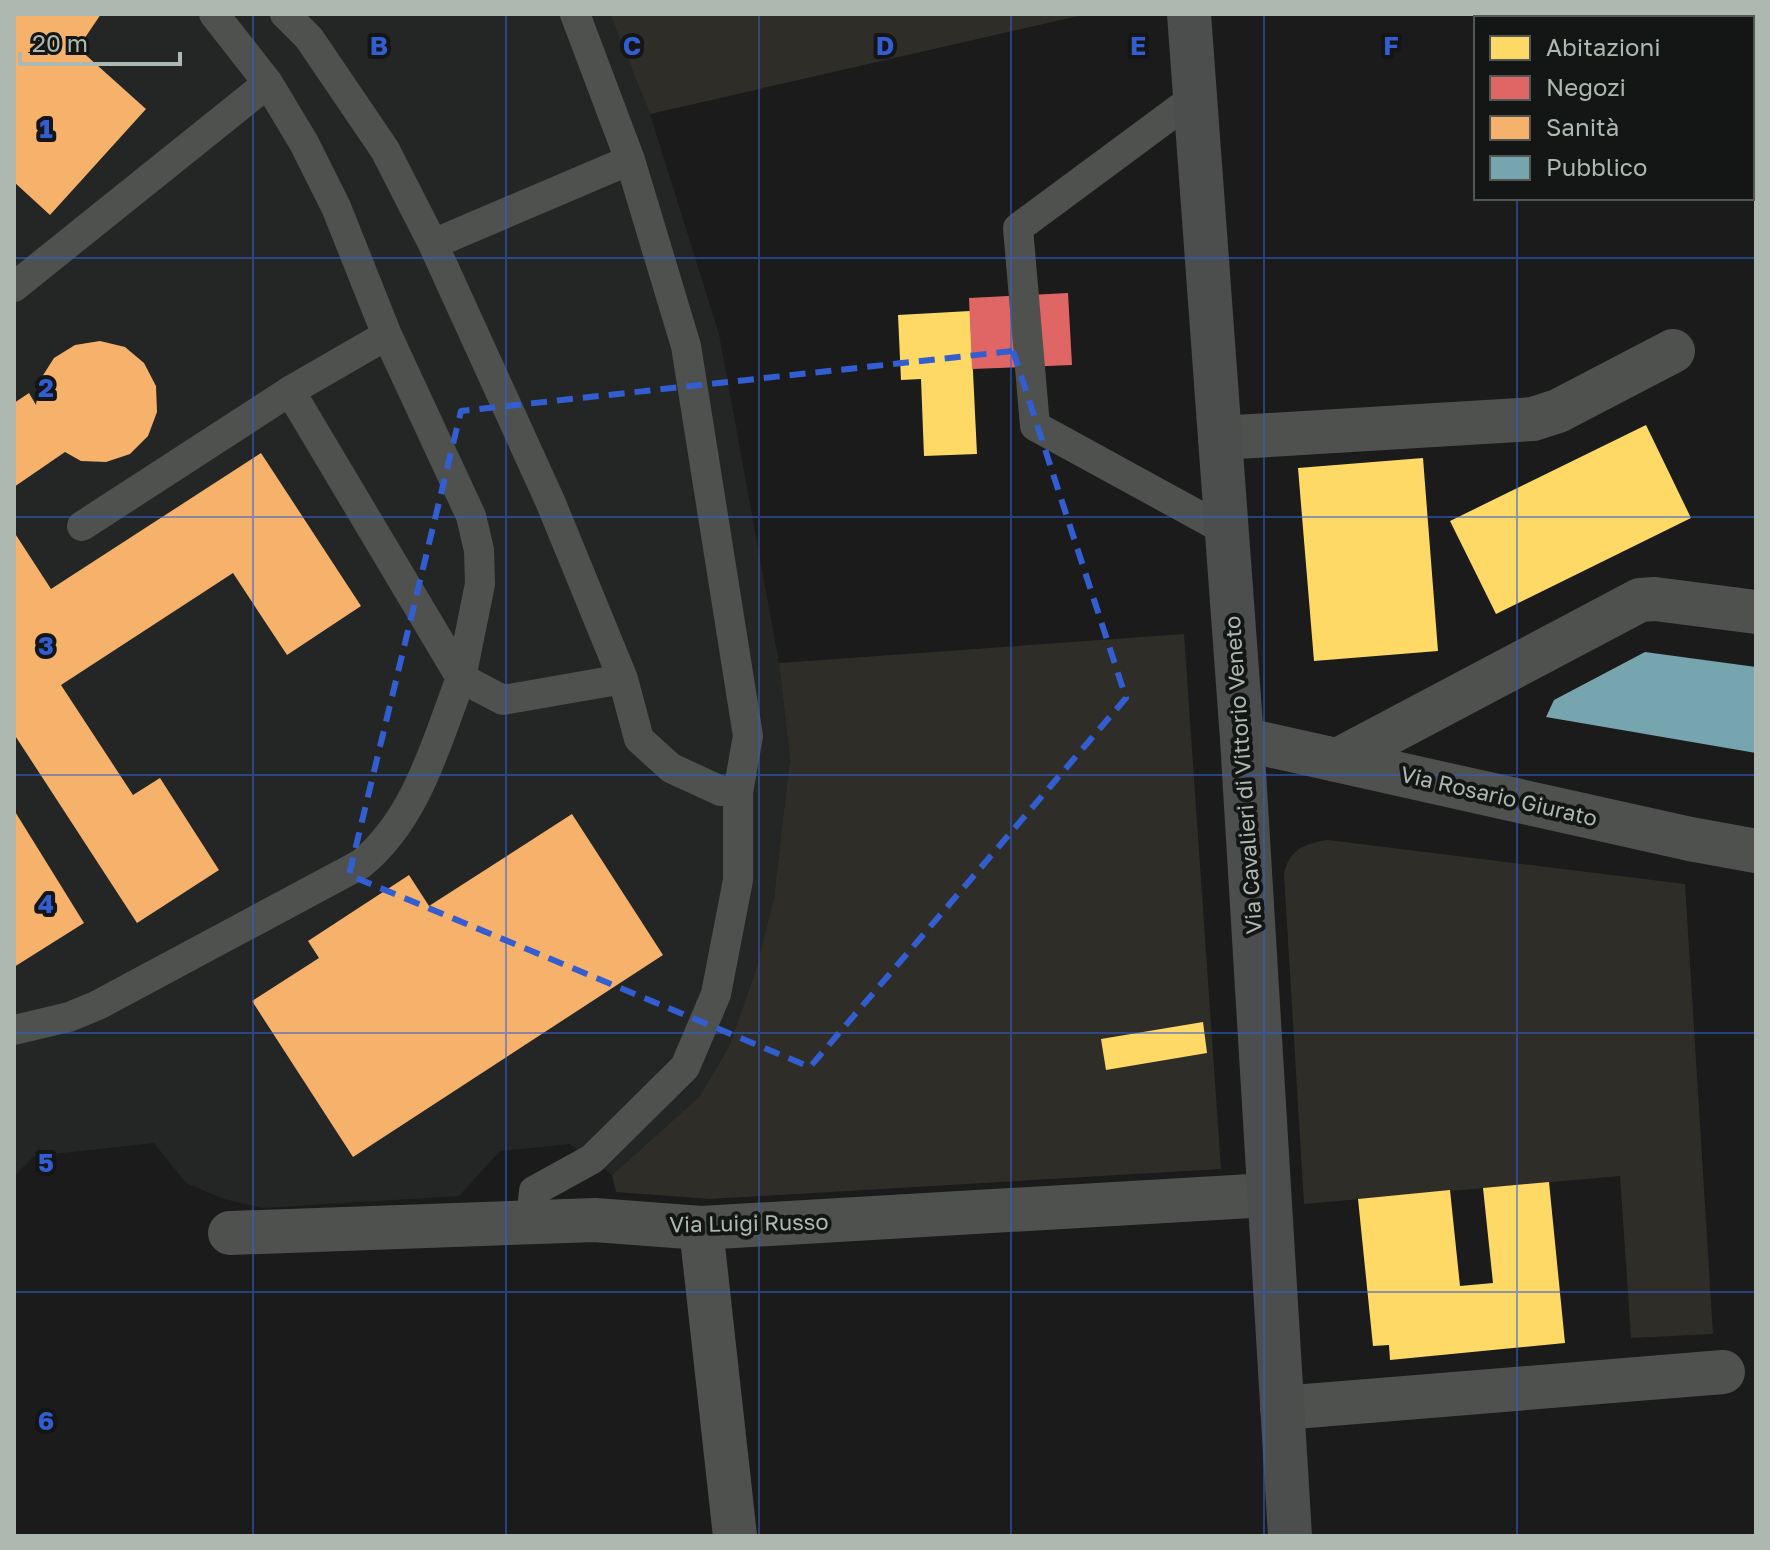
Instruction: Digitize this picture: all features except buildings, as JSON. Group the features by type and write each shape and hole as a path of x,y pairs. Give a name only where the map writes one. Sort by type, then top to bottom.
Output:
{"main road":[{"name":"Via Cavalieri di Vittorio Veneto","path":"1189,14 1242,739 1290,1536"}],"street":[{"path":"1220,438 1533,419 1558,411 1673,351"},
{"path":"1338,760 1640,600 1655,599 1756,612"},
{"name":"Via Rosario Giurato","path":"1242,739 1756,851"},
{"name":"Via Luigi Russo","path":"230,1233 595,1220 701,1228 1268,1195"},
{"path":"701,1228 735,1536"},
{"path":"1282,1408 1723,1372"}],"lane":[{"path":"14,1030 69,1017 98,1005 361,864 383,847 403,819 461,678 480,584 479,550 471,516 387,335 336,207 304,143 268,83 214,14"},
{"path":"285,14 309,38 385,150 433,244 550,501 623,679 639,739 671,768 721,791 738,792"},
{"path":"531,1222 534,1191 592,1159 685,1067 719,980 738,880 738,792 748,736 686,346 630,160 575,14"},
{"path":"14,287 268,83"},
{"path":"1195,97 1018,228 1035,426 1225,530"},
{"path":"433,244 630,160"},
{"path":"82,526 290,391 387,335"},
{"path":"290,391 461,678 503,700 623,679"}],"highlighted area":[{"path":"1013,351 1126,698 810,1067 349,875 461,411"}],"shaded area":[{"path":"14,14 610,14 650,114 719,334 779,663 790,757 774,898 755,973 729,1046 700,1096 612,1175 570,1144 500,1151 459,1196 263,1208 224,1199 186,1183 154,1143 34,1156 14,1176"},
{"path":"610,14 1087,14 650,114"},
{"path":"1184,634 1221,1169 710,1199 616,1192 612,1175 700,1096 729,1046 755,973 774,898 790,758 779,663"},
{"path":"1328,840 1685,884 1713,1334 1631,1338 1620,1176 1304,1204 1284,875 1289,859 1299,849"}]}
